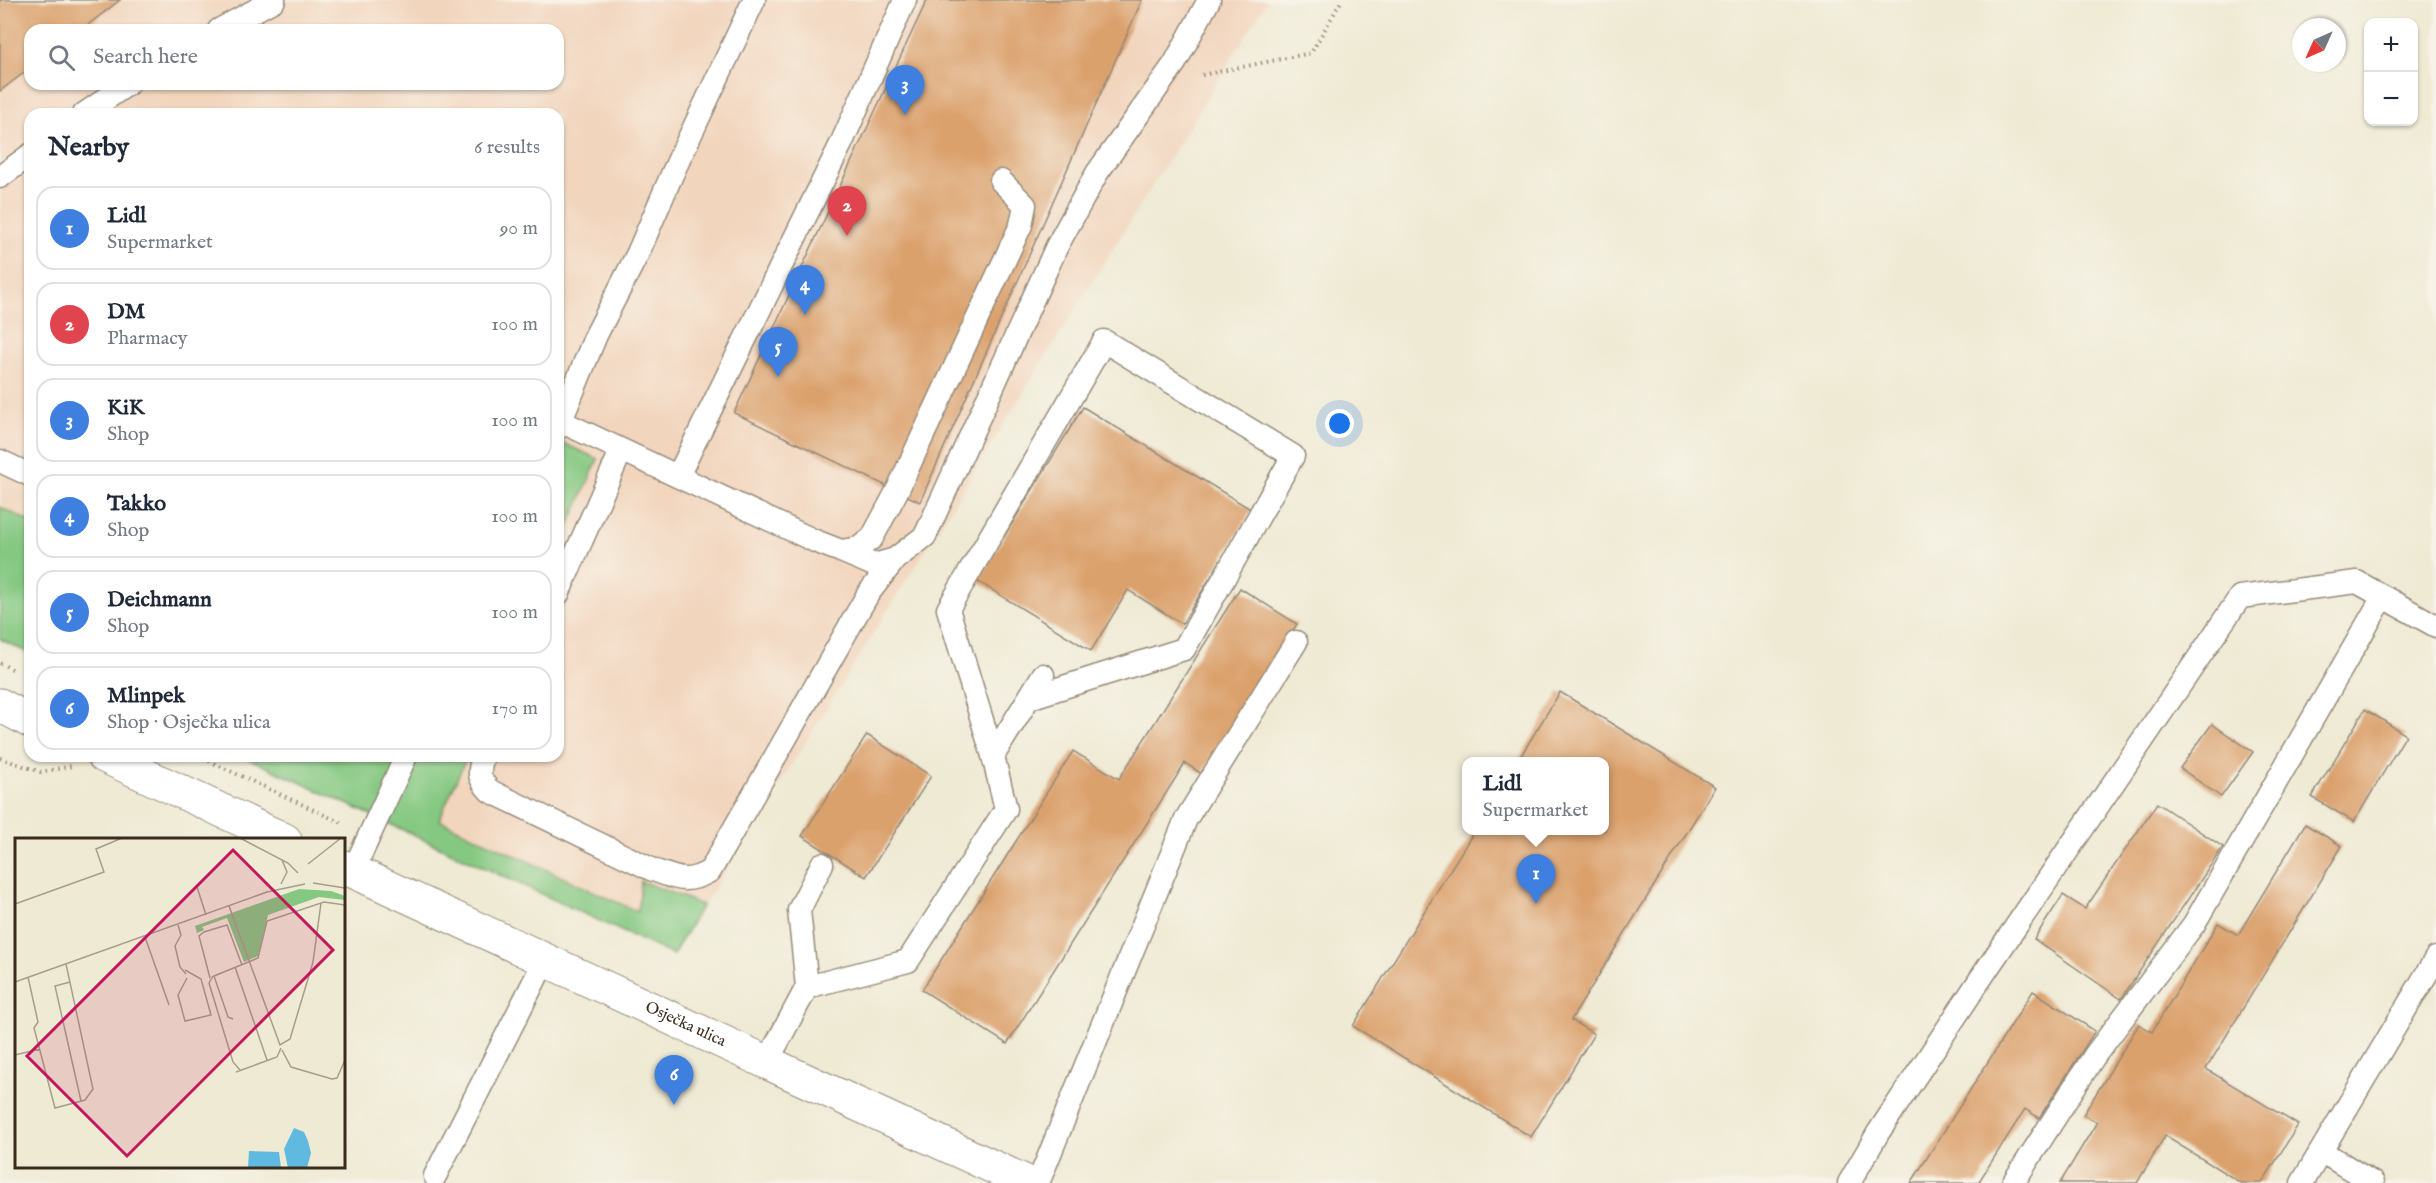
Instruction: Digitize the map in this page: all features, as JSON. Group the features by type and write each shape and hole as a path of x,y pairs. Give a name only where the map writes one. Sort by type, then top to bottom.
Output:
{"main road":[{"path":"0,705 24,718"},
{"path":"0,724 24,727"},
{"path":"117,762 281,838"},
{"name":"Osječka ulica","path":"348,869 1028,1183"}],"lane":[{"path":"230,24 274,0"},
{"path":"564,411 596,335 638,253 674,170 754,0"},
{"path":"678,476 841,144 905,0"},
{"path":"481,762 478,772 490,791 653,870 695,880 710,871 868,594 895,559 925,536 1057,246 1097,173 1161,83 1209,0"},
{"path":"93,108 119,90"},
{"path":"0,177 24,159"},
{"path":"841,551 859,548 872,538 897,491 1021,225 1025,205 1001,181"},
{"path":"807,987 908,961 1006,809 993,756 948,609 1104,341 1293,456 1184,649 1029,698"},
{"path":"564,425 874,565 895,559"},
{"path":"564,580 621,451"},
{"path":"0,461 24,472"},
{"path":"1849,1183 1878,1133 1989,966 2240,597 2358,582 2436,626"},
{"path":"2013,1183 2095,1055 2194,924 2383,597"},
{"path":"1038,1183 1186,819 1296,642"},
{"path":"993,756 1043,675"},
{"path":"348,869 369,836 403,762"},
{"path":"767,1062 807,987 799,910 822,864"},
{"path":"2302,1183 2436,958"},
{"path":"435,1176 545,960"},
{"path":"2321,1151 2373,1183"}],"path":[{"path":"1161,83 1311,53 1342,0"},
{"path":"0,758 40,772 84,762"},
{"path":"211,762 369,836"}],"shaded area":[{"path":"0,0 1268,0 673,955 256,762 564,762 564,108 24,108 24,651 0,639"}],"green space":[{"path":"564,444 598,459 564,536"},
{"path":"0,507 24,519 24,651 0,639"},
{"path":"256,762 464,762 439,820 638,912 641,881 702,905 673,955"}],"building":[{"path":"0,0 120,0 89,24 24,24 24,73 0,91"},
{"path":"927,0 1142,0 920,502 734,413"},
{"path":"1083,407 1252,510 1182,624 1128,590 1091,651 977,581"},
{"path":"1240,588 1297,624 1202,774 1185,763 1007,1044 922,990 1073,751 1119,779"},
{"path":"1560,692 1715,787 1571,1020 1594,1034 1531,1137 1353,1026 1472,835 1609,835 1609,757 1520,757"},
{"path":"2365,709 2406,735 2354,822 2312,797"},
{"path":"2212,724 2253,752 2221,797 2180,768"},
{"path":"867,735 931,776 866,877 802,836"},
{"path":"2157,803 2223,847 2121,999 2034,939 2063,895 2085,909"},
{"path":"2305,824 2342,846 2206,1069 2298,1125 2262,1183 2241,1183 2165,1136 2137,1183 2060,1183 2097,1122 2083,1115 2139,1024 2152,1032 2218,923 2238,935"},
{"path":"2033,991 2095,1031 2039,1118 2025,1109 1978,1183 1911,1183"}],"place":[{"name":"KiK","path":"905,115"},
{"name":"DM","path":"847,236"},
{"name":"Takko","path":"805,315"},
{"name":"Deichmann","path":"778,377"},
{"name":"Lidl","path":"1536,904"},
{"name":"Mlinpek","path":"674,1105"}]}
